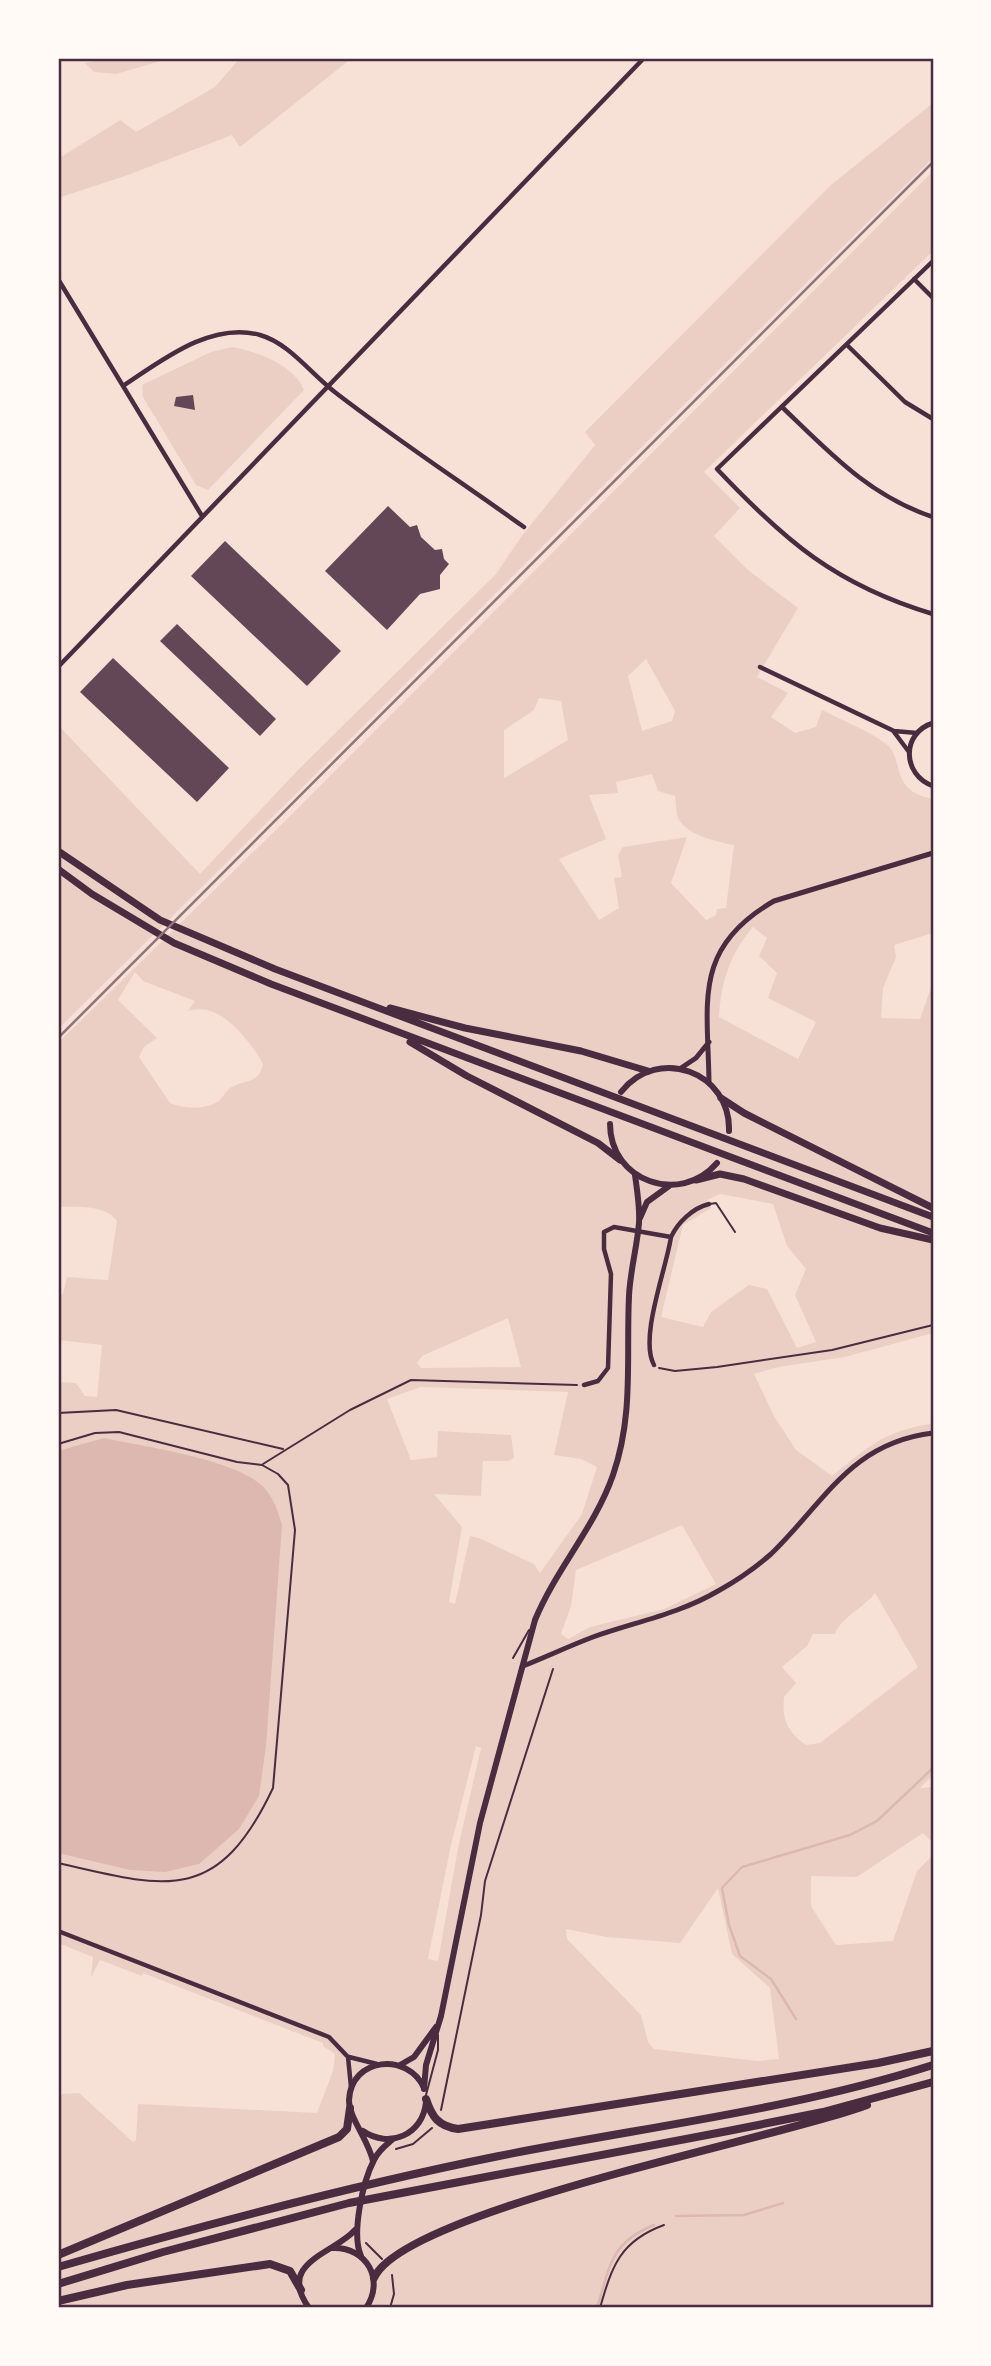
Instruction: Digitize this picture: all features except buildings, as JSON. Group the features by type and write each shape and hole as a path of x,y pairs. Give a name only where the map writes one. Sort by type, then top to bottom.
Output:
{"highway":[{"path":"58,851 160,920 185,932 933,1217"},
{"path":"58,869 174,943 391,1031 933,1233"},
{"path":"357,999 464,1028 581,1051 648,1071"},
{"path":"391,1031 467,1076 598,1143 620,1160"},
{"path":"721,1098 744,1113 933,1208"},
{"path":"696,1180 720,1174 744,1179 880,1228 933,1240"},
{"path":"425,2094 432,2118 446,2127 458,2129 878,2063 933,2051"},
{"path":"58,2267 158,2237 348,2189 561,2144 814,2098 933,2065"},
{"path":"374,2278 385,2262 443,2231 540,2196 727,2143 829,2120 933,2082"},
{"path":"58,2284 163,2252 349,2203 728,2132 899,2093"},
{"path":"58,2255 339,2137 347,2129 350,2108"},
{"path":"58,2301 127,2285 270,2264 290,2271 301,2291"}],"main road":[{"path":"621,1092 648,1071 681,1068 709,1082 721,1098 728,1114 729,1131"},
{"path":"610,1124 612,1143 620,1160 635,1175 651,1183 669,1186 696,1180 717,1163"},
{"path":"635,1175 640,1220"},
{"path":"363,2130 379,2139 404,2136 417,2126 425,2111 426,2065 441,2016 480,1823 509,1727 535,1620 545,1595 591,1522 613,1476 626,1420 631,1373 629,1295 640,1220 647,1202 669,1186"},
{"path":"400,2065 414,2057 430,2037 441,2016"},
{"path":"373,2161 363,2130 350,2108 351,2089 362,2073 378,2064 400,2065 417,2076 425,2094"},
{"path":"366,2308 374,2294 374,2278 370,2266 355,2244 355,2230 373,2161 393,2139"},
{"path":"309,2308 301,2291 301,2279 307,2263 316,2255 346,2241 355,2230"},
{"path":"331,2248 347,2249 361,2256"}],"street":[{"path":"58,667 329,388 643,58"},
{"path":"933,261 717,469 794,545 833,572 874,593 933,614"},
{"path":"58,279 202,516"},
{"path":"914,279 933,298"},
{"path":"123,386 169,355 210,337 243,333 260,335 279,344 329,388 524,527"},
{"path":"847,345 905,402 933,419"},
{"path":"782,407 859,480 897,503 933,517"},
{"path":"760,667 894,731 917,733"},
{"path":"909,752 917,733 933,722"},
{"path":"894,731 909,752 917,776 933,786"},
{"path":"709,1082 706,1004 711,970 729,937 755,912 774,901 933,853"},
{"path":"681,1068 696,1058 709,1042"},
{"path":"654,1365 649,1355 649,1331 671,1237 675,1228 698,1207 709,1204"},
{"path":"584,1385 598,1381 608,1368 611,1274 602,1238 607,1228 671,1237"},
{"path":"523,1666 592,1637 665,1615 717,1592 770,1554 828,1490 867,1454 911,1436 933,1433"},
{"path":"58,1930 329,2038 348,2057 378,2064"},
{"path":"348,2057 351,2089"}],"lane":[{"path":"709,1204 716,1203 735,1232"},
{"path":"513,1658 535,1620"}],"path":[{"path":"654,1365 675,1371 717,1367 832,1350 933,1325"},
{"path":"262,1465 350,1410 411,1380 584,1385"},
{"path":"58,1413 116,1410 284,1449"},
{"path":"58,1444 95,1433 119,1432 237,1462 262,1465 278,1474 288,1485 295,1530 273,1788 257,1822 241,1845 224,1861 201,1874 172,1883 125,1879 58,1863"},
{"path":"450,2072 485,1881 553,1669"},
{"path":"600,2308 608,2280 623,2253 638,2236 664,2225"},
{"path":"365,2242 385,2262 393,2277 394,2294 390,2308"}],"shaded area":[{"path":"111,58 171,58 116,74 94,72 85,63"},
{"path":"240,58 352,58 240,147 232,135 125,176 58,198 58,159 120,120 136,132 215,87"},
{"path":"933,103 933,158 58,1029 58,725 200,874 297,771 496,574 521,537 595,445 585,432 831,185"},
{"path":"933,171 933,251 704,472 740,508 714,536 748,570 798,608 757,677 788,693 771,717 795,733 816,727 822,710 863,730 892,750 903,782 909,789 933,799 933,933 894,945 896,957 883,988 881,1018 920,1019 933,982 933,1333 845,1357 778,1367 754,1374 774,1416 796,1450 832,1476 878,1441 901,1431 933,1423 933,1775 920,1788 933,1787 933,1843 923,1833 857,1877 811,1876 811,1906 836,1945 893,1941 917,1871 933,1855 933,2308 58,2308 58,2094 79,2093 133,2142 136,2140 138,2104 317,2113 333,2071 335,2054 323,2046 323,2043 143,1973 142,1976 100,1960 91,1977 93,1957 58,1943 58,1382 76,1383 85,1396 97,1397 102,1345 58,1340 58,1295 63,1294 67,1277 108,1280 117,1221 98,1209 58,1207 58,1043 287,819","holes":["646,659 675,711 672,721 642,731 628,676","539,698 561,701 568,740 504,778 504,730 534,710","652,774 658,791 675,796 678,818 682,824 703,837 734,845 726,908 717,909 716,915 706,920 671,883 687,837 623,847 618,855 622,877 614,878 619,908 599,920 559,859 606,839 589,795 618,793 616,782","753,927 767,938 759,956 777,973 768,998 816,1022 798,1059 719,1017 722,992 733,958","135,972 143,981 195,1001 188,1011 211,1011 231,1023 255,1051 263,1065 257,1076 230,1088 219,1101 195,1108 170,1103 139,1057 144,1047 157,1038 118,1000","720,1194 773,1204 787,1246 806,1269 795,1295 816,1342 797,1348 767,1289 749,1285 711,1312 703,1327 661,1317 683,1225 711,1208 707,1200","508,1318 521,1367 421,1368 417,1363 422,1356","421,1387 568,1392 554,1455 581,1459 597,1467 582,1514 540,1573 534,1564 470,1536 455,1604 449,1602 462,1527 434,1494 481,1496 483,1461 508,1461 514,1458 511,1435 438,1431 437,1457 411,1460 387,1399","682,1525 716,1584 664,1609 590,1627 568,1639 561,1634 571,1606 576,1570","875,1593 918,1667 820,1743 806,1745 790,1730 785,1718 784,1697 796,1683 782,1667 807,1646 813,1634 835,1634 842,1623","476,1746 481,1748 458,1848 438,1961 428,1959 451,1845","718,1888 732,1954 770,1988 779,2059 758,2061 654,2049 648,2042 641,2015 567,1939 566,1929 607,1937 680,1943"]},
{"path":"232,347 274,361 292,374 304,390 208,490 196,485 143,397 142,385 211,352"},
{"path":"104,1438 207,1460 245,1474 268,1492 282,1525 266,1746 259,1796 239,1829 199,1864 165,1872 130,1870 58,1853 58,1451"}],"waterway":[{"path":"796,2019 771,1979 740,1956 729,1925 722,1888 742,1867 850,1835 877,1821 933,1768"},
{"path":"676,2216 744,2215 783,2203"},
{"path":"597,2308 609,2268 620,2248 639,2232 654,2225"}],"railway":[{"path":"58,1038 933,162"}]}
